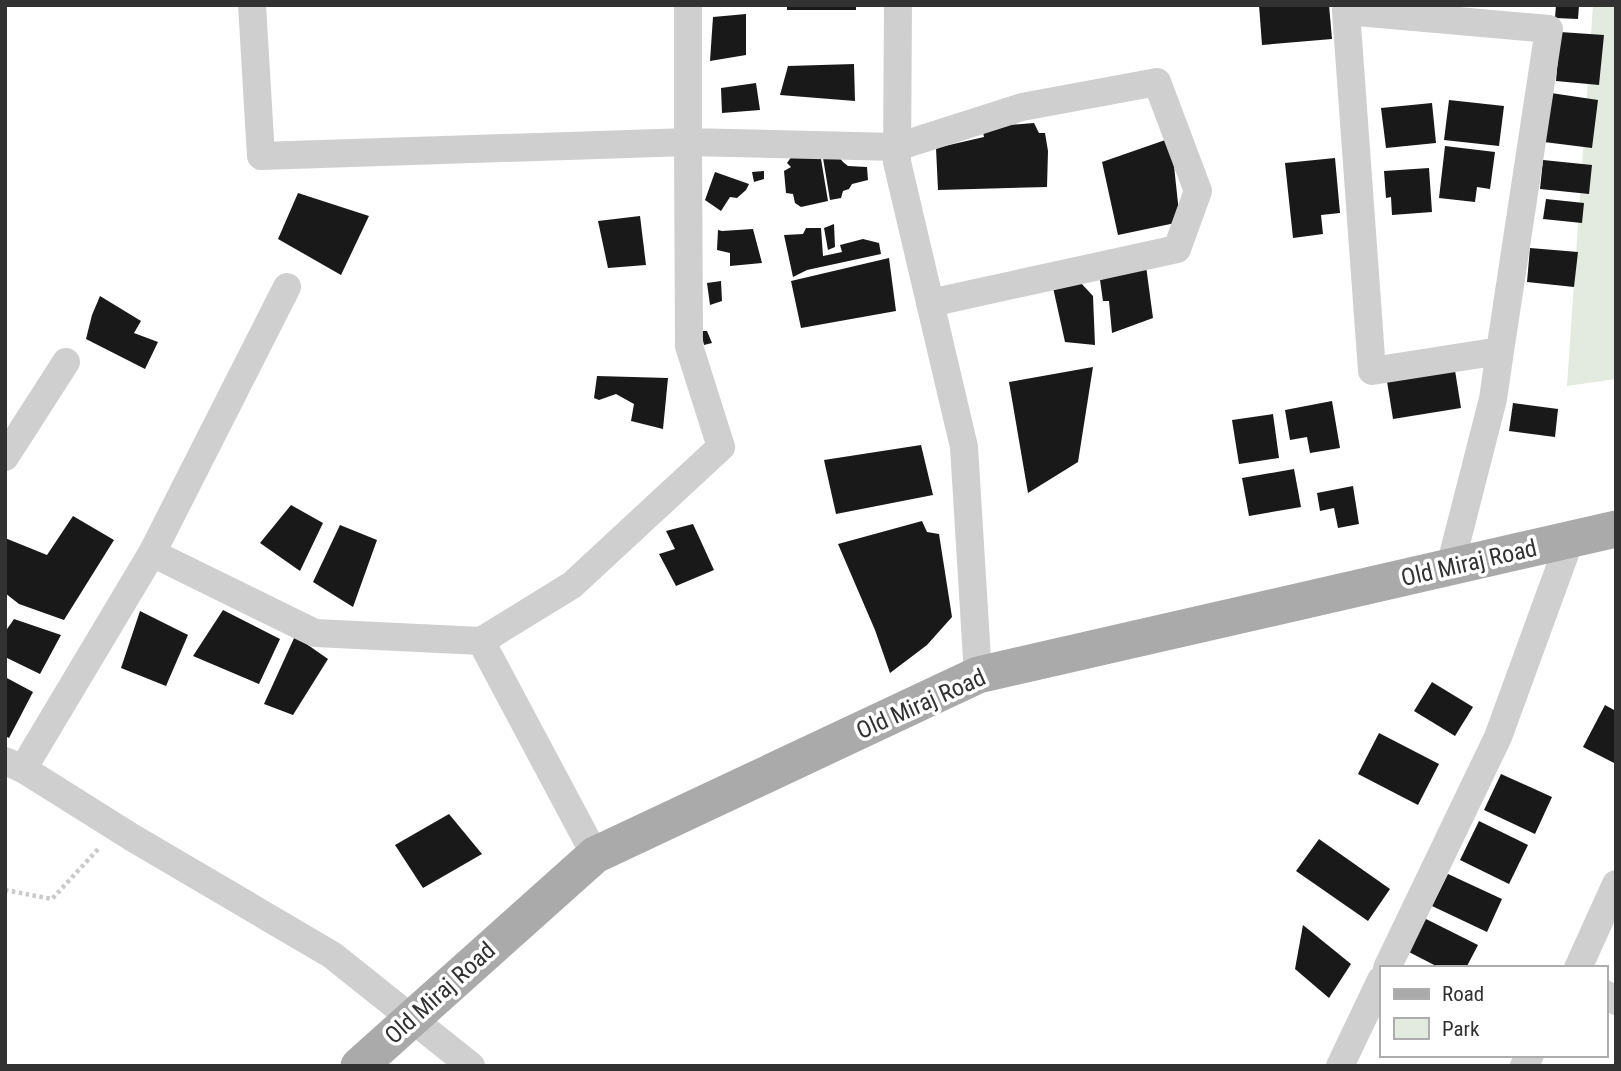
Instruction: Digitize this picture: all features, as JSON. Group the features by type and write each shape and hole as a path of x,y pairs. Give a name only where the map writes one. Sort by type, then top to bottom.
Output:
{"main road":[{"name":"Old Miraj Road","path":"359,1066 595,855 978,675 1616,529"}],"street":[{"path":"252,5 261,156 688,142 897,147 1022,107 1157,82 1198,191 1177,249 930,303"},
{"path":"152,553 315,633 481,641 572,585 722,447 689,346 688,5"},
{"path":"898,5 897,162 964,447 978,675"},
{"path":"1450,567 1493,399 1549,29 1347,8 1371,371 1500,351"},
{"path":"287,287 152,553 14,765 332,955 471,1066"},
{"path":"5,457 66,362"},
{"path":"1388,966 1498,737 1570,540"},
{"path":"481,641 595,855"},
{"path":"1579,966 1616,884"},
{"path":"1340,1066 1380,982"}],"path":[{"path":"5,890 52,899 118,828"}],"green space":[{"path":"1593,5 1616,5 1616,379 1567,386"}],"building":[{"path":"787,5 856,5 856,10 787,10"},
{"path":"1259,5 1329,5 1332,39 1262,45"},
{"path":"1556,5 1579,5 1578,19 1555,18"},
{"path":"746,14 746,55 710,61 713,17"},
{"path":"1560,32 1604,35 1599,85 1556,81"},
{"path":"854,64 855,101 780,95 788,66"},
{"path":"756,83 760,110 722,113 721,88"},
{"path":"1551,93 1598,100 1592,148 1544,142"},
{"path":"1449,100 1504,106 1499,146 1444,140"},
{"path":"1432,103 1436,143 1386,148 1381,108"},
{"path":"1034,123 1039,133 1045,133 1048,151 1047,187 938,190 936,148 984,137 982,127"},
{"path":"1171,138 1180,222 1118,235 1102,162"},
{"path":"1445,146 1495,152 1490,189 1477,187 1475,202 1439,198"},
{"path":"831,147 848,166 867,167 868,180 852,184 849,189 843,191 841,198 830,200 823,158 821,159 828,201 801,207 795,203 793,194 786,193 784,171 791,167 787,163 794,153"},
{"path":"1335,158 1340,213 1321,215 1323,234 1293,238 1285,163"},
{"path":"1543,160 1592,165 1589,194 1540,189"},
{"path":"1429,168 1432,212 1392,215 1391,197 1386,198 1384,171"},
{"path":"764,171 764,179 754,182 752,172"},
{"path":"715,172 749,184 737,198 730,197 721,211 705,200"},
{"path":"298,193 369,216 341,275 278,239"},
{"path":"1546,199 1584,203 1582,223 1543,219"},
{"path":"640,216 646,265 608,268 598,221"},
{"path":"834,224 835,247 828,250 824,228"},
{"path":"806,228 821,228 823,256 842,252 840,245 863,239 879,243 881,254 807,270 793,277 784,235 803,234"},
{"path":"753,229 762,263 730,266 730,253 717,250 718,230"},
{"path":"1530,248 1578,252 1574,287 1527,282"},
{"path":"889,258 896,311 801,328 791,281"},
{"path":"1146,266 1153,318 1112,333 1109,301 1103,301 1100,280"},
{"path":"721,281 722,301 710,305 707,283"},
{"path":"1080,282 1093,296 1095,345 1065,342 1052,283"},
{"path":"100,296 141,321 134,333 158,342 145,369 86,339"},
{"path":"701,331 707,331 712,343 704,345"},
{"path":"1454,364 1461,408 1393,419 1386,375"},
{"path":"1093,367 1078,462 1028,493 1009,382"},
{"path":"597,376 668,378 663,429 631,421 634,404 616,394 599,400 594,398"},
{"path":"1332,401 1340,448 1310,453 1307,437 1290,440 1285,410"},
{"path":"1513,403 1558,409 1555,437 1509,431"},
{"path":"1273,414 1279,458 1239,464 1232,420"},
{"path":"921,445 933,495 836,514 824,460"},
{"path":"1294,469 1301,507 1249,516 1242,478"},
{"path":"1353,486 1359,524 1338,528 1334,508 1320,511 1317,493"},
{"path":"291,505 323,523 300,571 260,543"},
{"path":"73,516 114,540 64,620 19,604 5,593 5,538 47,555"},
{"path":"922,521 927,532 939,534 952,617 927,645 890,673 875,630 838,544"},
{"path":"693,524 714,570 676,586 659,554 675,549 666,531"},
{"path":"340,525 377,540 353,607 313,582"},
{"path":"223,610 280,639 259,684 193,656"},
{"path":"140,611 188,635 166,686 121,668"},
{"path":"14,619 61,635 40,674 5,657 5,632"},
{"path":"295,636 328,659 293,715 264,704"},
{"path":"5,677 33,692 9,738 5,736"},
{"path":"1432,682 1473,707 1455,736 1414,711"},
{"path":"1605,705 1616,711 1616,764 1583,747"},
{"path":"1379,733 1439,764 1418,805 1358,774"},
{"path":"1501,774 1552,797 1535,834 1484,810"},
{"path":"449,814 482,854 423,888 395,845"},
{"path":"1479,821 1528,845 1509,884 1460,860"},
{"path":"1319,839 1390,889 1368,921 1296,871"},
{"path":"1448,874 1502,899 1487,932 1432,906"},
{"path":"1424,918 1478,945 1467,966 1436,966 1407,951"},
{"path":"1303,925 1351,964 1329,998 1295,969"}]}
